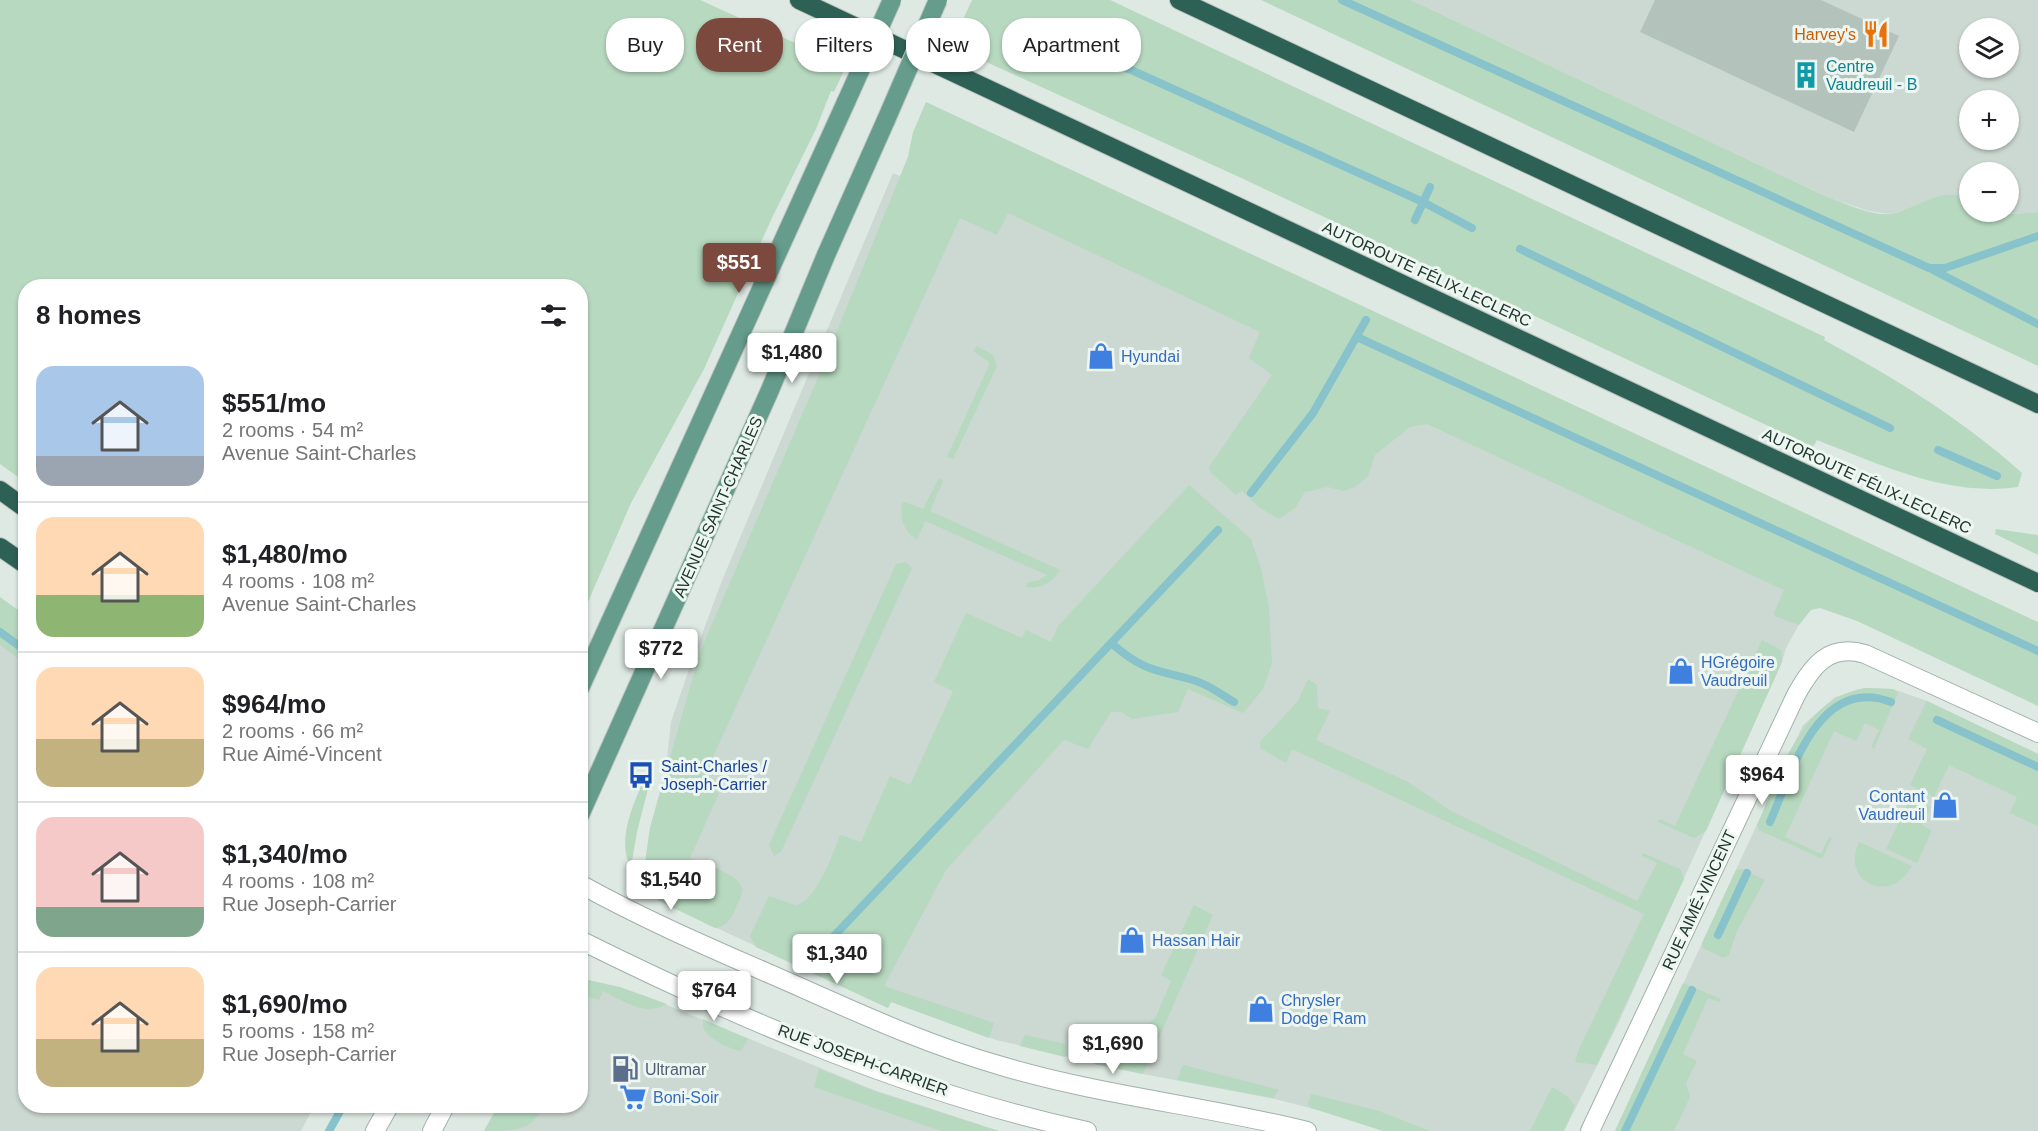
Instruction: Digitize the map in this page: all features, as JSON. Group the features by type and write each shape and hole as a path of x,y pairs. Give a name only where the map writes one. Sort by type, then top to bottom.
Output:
{"highway":[{"name":"AUTOROUTE FÉLIX-LECLERC","path":"799,0 2038,583"},
{"path":"1179,0 2038,404"},
{"path":"0,490 18,503"},
{"path":"0,547 18,559"}],"main road":[{"path":"588,670 892,0"},
{"name":"AVENUE SAINT-CHARLES","path":"588,797 770,390 826,255 938,0"}],"street":[{"name":"RUE AIMÉ-VINCENT","path":"1590,1131 1796,695 1817,662 1839,651 1853,650 2038,733"},
{"path":"588,888 727,957 872,1020 947,1048 1004,1067 1066,1082 1307,1131"},
{"name":"RUE JOSEPH-CARRIER","path":"588,944 806,1042 1000,1109 1087,1131"},
{"path":"375,1131 385,1113"},
{"path":"432,1131 441,1113"}],"shaded area":[{"path":"1411,0 2038,0 2038,212 2019,213 2019,162 1959,162 1959,197 1889,214 1869,211 1827,197"},
{"path":"908,157 1831,601 1811,610 1801,621 1786,648 1782,662 1617,1026 1564,1131 1383,1131 1352,1119 1275,1099 1138,1073 996,1040 891,1002 888,1008 657,900 658,896 638,880 644,870 650,828 666,769 671,722 721,583 893,173 900,176"},
{"path":"0,645 18,659 18,1113 310,1113 301,1131 0,1131"},
{"path":"1865,688 1893,689 1927,701 2038,754 2038,1131 1615,1131 1803,725 1835,697"},
{"path":"588,980 645,996 874,1090 999,1131 484,1131 494,1113 588,1113"}],"green space":[{"path":"0,0 700,0 740,18 696,18 696,72 783,72 783,38 795,43 795,72 843,72 834,92 831,91 816,129 771,220 704,369 631,503 588,602 588,279 18,279 18,477 0,464"},
{"path":"972,0 1110,0 1825,337 1824,340 1927,400 1976,435 2022,473 2018,487 1992,489 1941,483 1915,477 1817,440 1813,447 1237,176 1008,72 1141,72 1141,18 1002,18 1002,69 990,64 990,18 964,18"},
{"path":"1261,0 1411,0 1827,197 1866,211 1890,214 1939,196 1949,195 1959,196 1959,222 2019,222 2019,213 2038,212 2038,366"},
{"path":"926,102 2038,622 2038,706 1857,621 1820,608 1811,610 1799,625 1775,616 1774,613 1784,590 1427,424 1410,427 1375,455 1368,476 1355,487 1343,491 1328,487 1305,492 1295,508 1279,519 1260,508 1242,491 1236,495 1210,472 1209,467 1272,375 1249,358 1260,332 1008,213 997,235 960,218 701,783 719,793 690,858 719,870 739,883 742,894 735,910 728,922 715,928 657,900 658,896 638,880 644,870 650,828 700,652 817,380 908,157 913,132"},
{"path":"977,346 993,355 997,366 953,459 947,457 990,363 973,351"},
{"path":"939,478 943,481 930,511 1060,570 1057,575 1050,582 1041,586 1026,587 1028,582 1037,581 1047,575 925,521 917,540 912,536 904,524 902,503 923,509"},
{"path":"1189,485 1251,539 1261,569 1269,607 1272,663 1263,689 1243,713 1188,689 1178,712 1132,719 1121,712 1111,712 1088,749 1064,740 946,870 884,986 994,1023 989,1038 891,1002 888,1008 756,947 750,936 769,896 795,905 810,896 823,876 840,835 861,842 890,776 910,785 953,691 934,682 966,613 1022,638 1026,630 1051,642 1058,626"},
{"path":"1996,529 2038,535 2038,555 1995,534"},
{"path":"906,562 912,568 781,852 774,856 769,845 896,564"},
{"path":"0,597 18,610 18,659 0,645"},
{"path":"1762,640 1781,650 1782,662 1706,831 1694,838 1658,822 1660,819 1675,826"},
{"path":"1308,679 1317,685 1318,708 1330,711 1316,740 1408,782 1451,811 1637,901 1657,863 1642,856 1643,853 1680,869 1684,879 1597,1065 1575,1062 1579,1049 1644,914 1292,749 1286,763 1260,748 1260,742 1298,701"},
{"path":"1865,688 1893,689 1898,693 1874,749 1871,747 1879,730 1865,723 1856,741 1834,731 1785,837 1821,854 1829,837 1832,838 1822,859 1759,830 1757,825 1785,761 1808,722 1842,695"},
{"path":"1927,701 2038,754 2038,826 2010,813 2017,797 1949,765 1934,797 1910,785 1927,749 1908,739"},
{"path":"641,786 648,789 631,867 625,848 625,837"},
{"path":"1910,799 1930,807 1922,825 1932,830 1917,863 1886,849"},
{"path":"1859,842 1912,866 1903,878 1893,885 1881,887 1871,884 1862,878 1856,869 1855,857"},
{"path":"1742,869 1765,880 1737,931 1729,955 1723,958 1703,948 1702,943 1736,870"},
{"path":"1194,905 1213,915 1143,1074 1094,1064 1094,1056 1098,1051 1130,1057 1136,1035 1156,1017 1171,981 1161,975"},
{"path":"588,980 620,987 667,1004 659,1008 643,1008 603,991 599,1000 588,997"},
{"path":"1683,983 1721,999 1719,1002 1708,998 1683,1054 1697,1061 1686,1083 1690,1097 1674,1131 1615,1131"},
{"path":"703,1019 748,1039 741,1051 725,1046 709,1036 703,1027"},
{"path":"1025,1035 1066,1044 1065,1057 1020,1046"},
{"path":"1183,1065 1279,1090 1273,1098 1177,1080"},
{"path":"819,1069 874,1091 999,1131 941,1131 814,1087"},
{"path":"1552,1087 1567,1096 1575,1106 1564,1131 1530,1131"},
{"path":"1311,1094 1379,1111 1430,1131 1383,1131 1311,1108 1308,1104"},
{"path":"494,1113 540,1113 528,1125 521,1128 484,1131"}],"building":[{"name":"Centre Vaudreuil - B","path":"1655,0 1821,0 1899,36 1854,132 1640,32"}],"waterway":[{"path":"1342,0 1929,268 1945,268 2038,236"},
{"path":"1136,72 1423,202 1472,228"},
{"path":"1415,220 1430,187"},
{"path":"1520,249 1890,428"},
{"path":"1933,270 2038,324"},
{"path":"1251,493 1313,413 1366,320"},
{"path":"1357,337 2038,651"},
{"path":"1938,450 1997,476"},
{"path":"817,954 1218,530"},
{"path":"0,632 18,645"},
{"path":"1111,643 1142,665 1201,683 1234,702"},
{"path":"1770,822 1798,756 1826,715 1844,702 1866,697 1891,702"},
{"path":"1937,720 2038,767"},
{"path":"1718,935 1747,873"},
{"path":"1625,1131 1692,990"},
{"path":"329,1131 339,1113"}],"place":[{"name":"Harvey's","path":"1876,34"},
{"name":"Centre Vaudreuil - B","path":"1806,75"},
{"name":"Hyundai","path":"1101,356"},
{"name":"HGrégoire Vaudreuil","path":"1681,671"},
{"name":"Saint-Charles / Joseph-Carrier","path":"641,775"},
{"name":"Contant Vaudreuil","path":"1945,805"},
{"name":"Hassan Hair","path":"1132,940"},
{"name":"Chrysler Dodge Ram","path":"1261,1009"},
{"name":"Ultramar","path":"625,1069"},
{"name":"Boni-Soir","path":"633,1097"}]}
